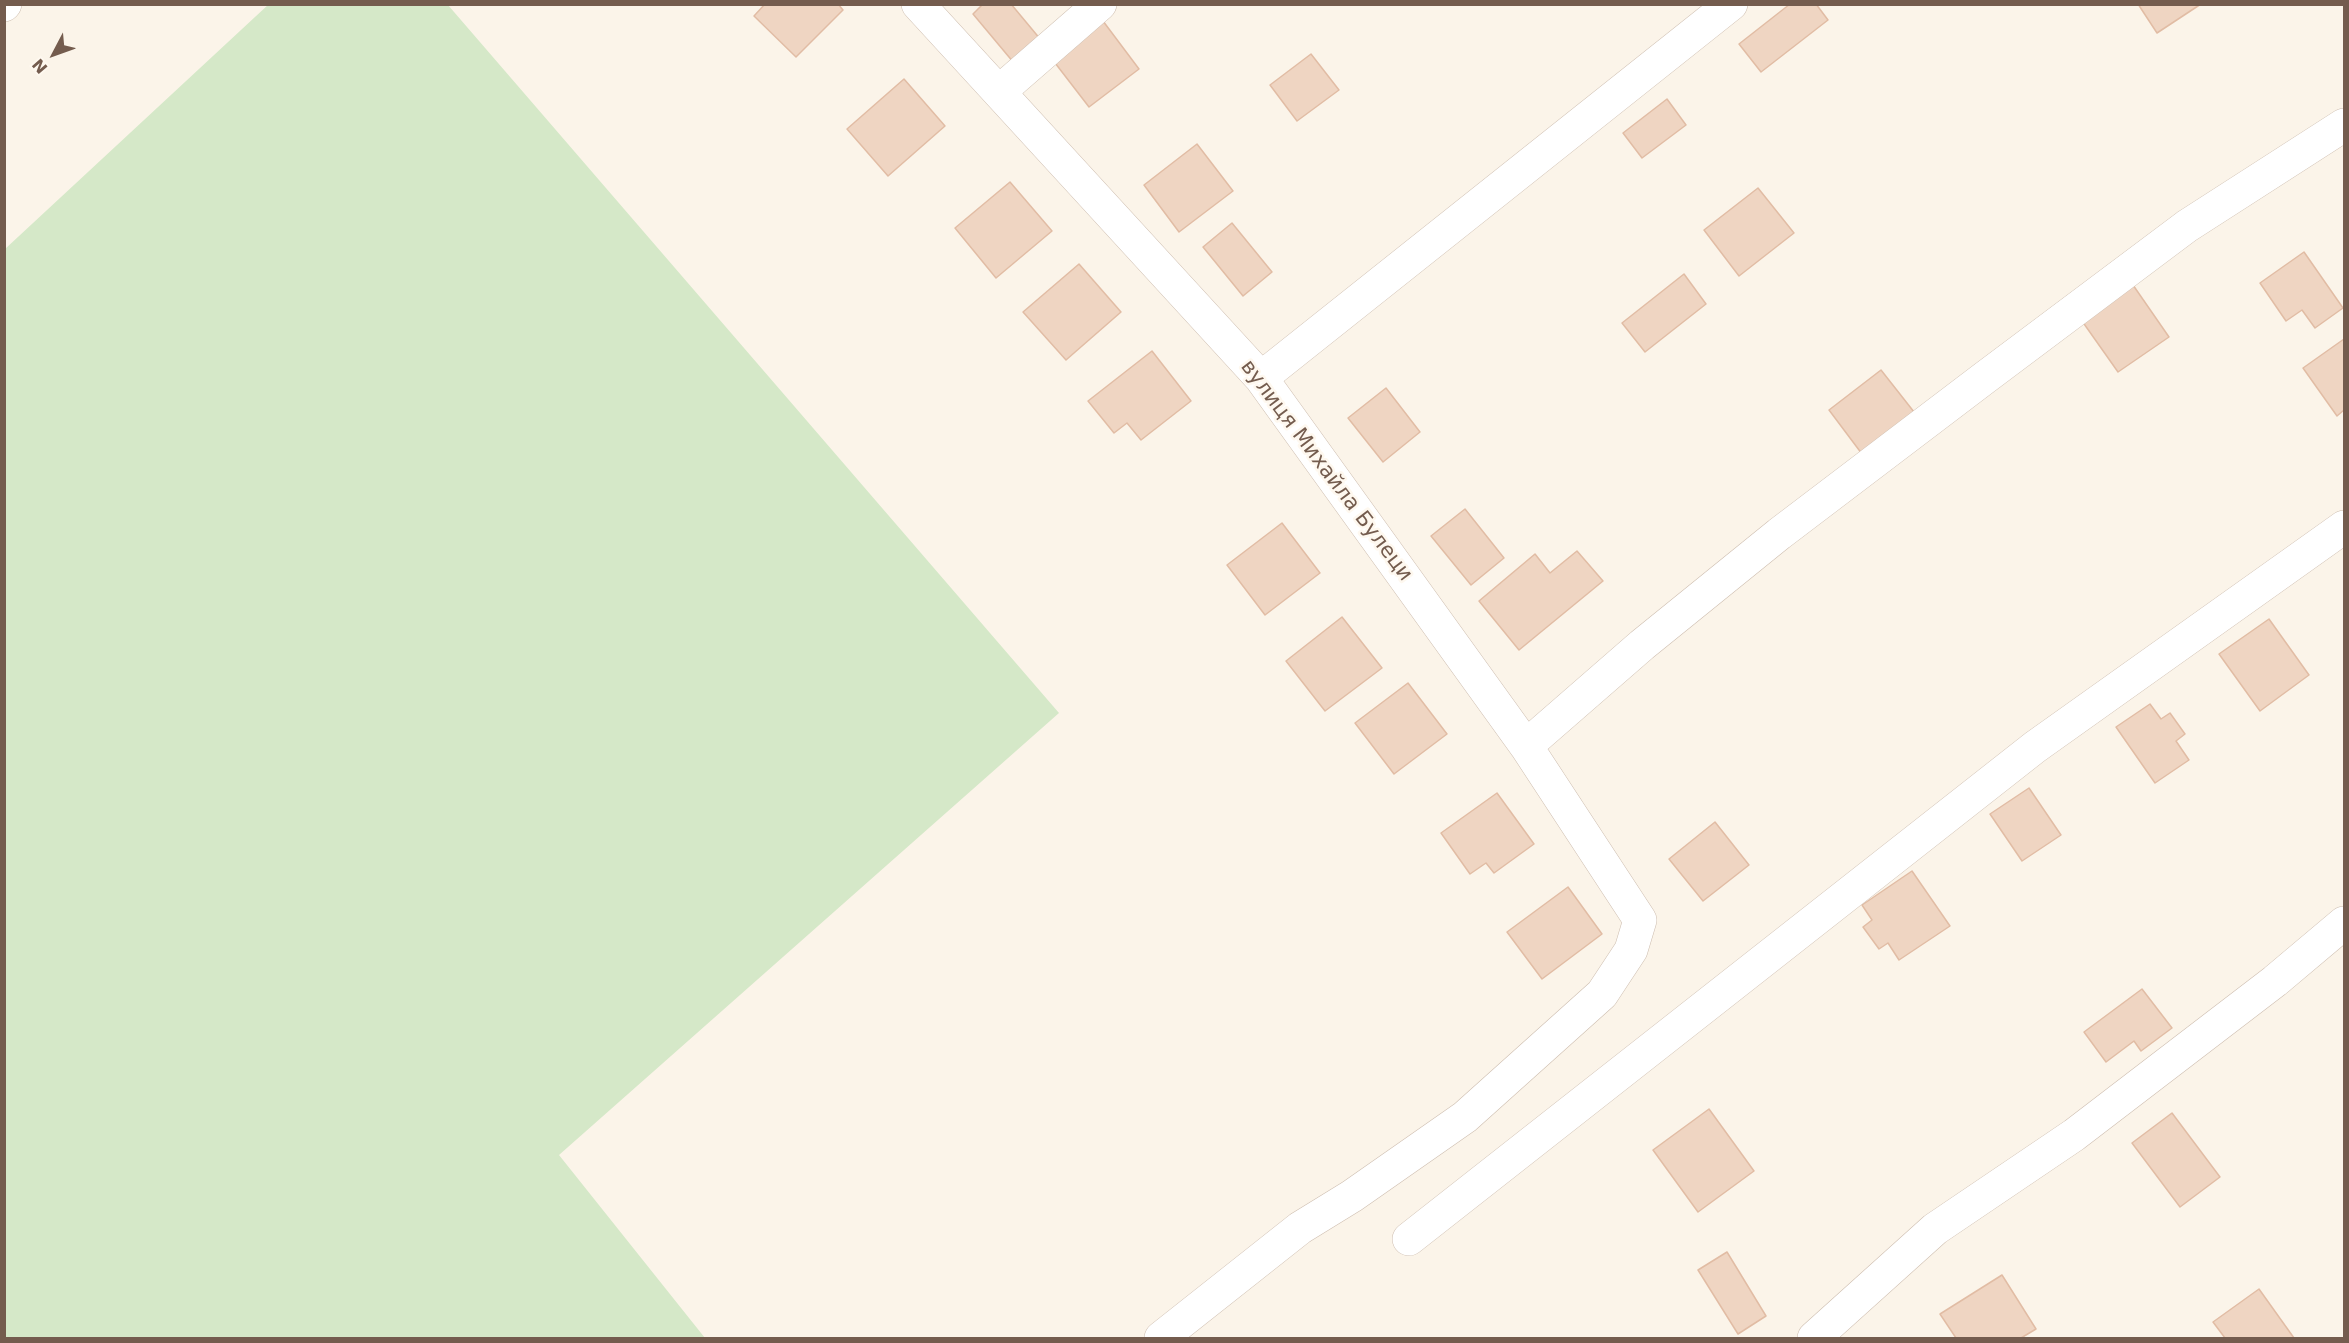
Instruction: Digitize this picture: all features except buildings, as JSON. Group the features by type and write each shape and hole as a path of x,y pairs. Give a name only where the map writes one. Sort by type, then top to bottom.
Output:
{"street":[{"name":"вулиця Михайла Булеци","path":"918,4 1261,378 1526,746 1640,920 1630,950 1602,994 1465,1117 1352,1196 1300,1228 1161,1338"},
{"path":"1000,92 1100,4"},
{"path":"1261,378 1731,4"},
{"path":"1526,746 1642,645 1779,534 1992,372 2187,226 2344,125"},
{"path":"1409,1239 2035,747 2344,528"},
{"path":"1831,1332 1935,1229 2074,1135 2275,981 2344,923"}],"green space":[{"path":"269,4 448,5 1059,713 559,1155 705,1338 5,1338 5,249"}]}
